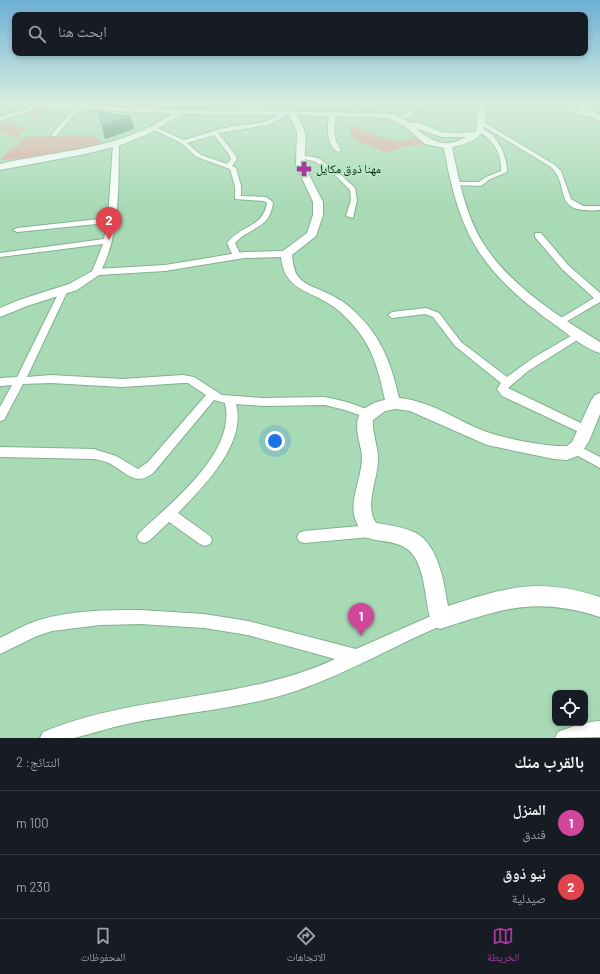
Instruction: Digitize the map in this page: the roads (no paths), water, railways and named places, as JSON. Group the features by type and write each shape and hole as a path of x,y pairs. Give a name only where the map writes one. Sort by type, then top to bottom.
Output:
{"street":[{"path":"0,167 75,154 116,144 133,137"},
{"path":"173,137 184,142 196,154 234,169 238,186 237,198 266,199 270,202 268,213 260,224 254,229 238,236 231,243 237,256"},
{"path":"184,142 200,137"},
{"path":"218,137 233,156 234,159 229,166"},
{"path":"96,272 176,267 237,256 286,254 312,234 318,216 318,202 300,165 301,137"},
{"path":"331,137 338,150"},
{"path":"423,137 428,142 448,146 462,143 473,137"},
{"path":"460,137 463,139 462,143"},
{"path":"455,184 481,184 488,178 501,175 504,172 501,151 491,137"},
{"path":"501,137 553,166 558,171 568,200 571,204 583,208 600,208"},
{"path":"0,314 23,303 64,290 83,282 96,272 102,260 112,220 116,144"},
{"path":"448,146 455,184 466,221 485,255 518,289 579,335 600,348"},
{"path":"300,157 316,160 337,174 353,189 354,200 350,216"},
{"path":"0,161 16,164"},
{"path":"17,230 112,220"},
{"path":"538,235 565,267 600,298 561,321"},
{"path":"0,255 107,241"},
{"path":"286,254 289,270 301,286 334,302 350,315 370,337 385,368 393,403"},
{"path":"0,416 21,379 64,290"},
{"path":"392,315 426,311 436,315 458,344 507,382"},
{"path":"579,335 528,366 507,382 502,389 506,393 585,430"},
{"path":"0,382 21,379 51,379 122,383 183,379 190,380 220,399 230,401 326,401 368,414 383,406 393,403 416,406 490,439 550,452 565,452 579,446 600,399"},
{"path":"0,452 94,454 112,459 136,474 140,474 147,471 212,395"},
{"path":"144,537 200,480 220,454 232,426 234,415 230,401"},
{"path":"368,414 364,428 370,465 363,506 364,522 371,531"},
{"path":"575,449 600,464"},
{"path":"168,514 205,540"},
{"path":"304,537 371,531 400,537 411,541 424,554 432,578 440,619"},
{"path":"49,738 86,724 116,717 227,699 282,687 334,668 440,619 510,597 537,595 566,597 600,607"},
{"path":"0,646 35,628 52,624 100,618 140,617 204,621 248,628 357,657"},
{"path":"564,738 583,731 600,729"}],"place":[{"name":"مهنا ذوق مكايل","path":"304,169"},
{"name":"نيو ذوق","path":"109,240"},
{"name":"المنزل","path":"361,636"}]}
